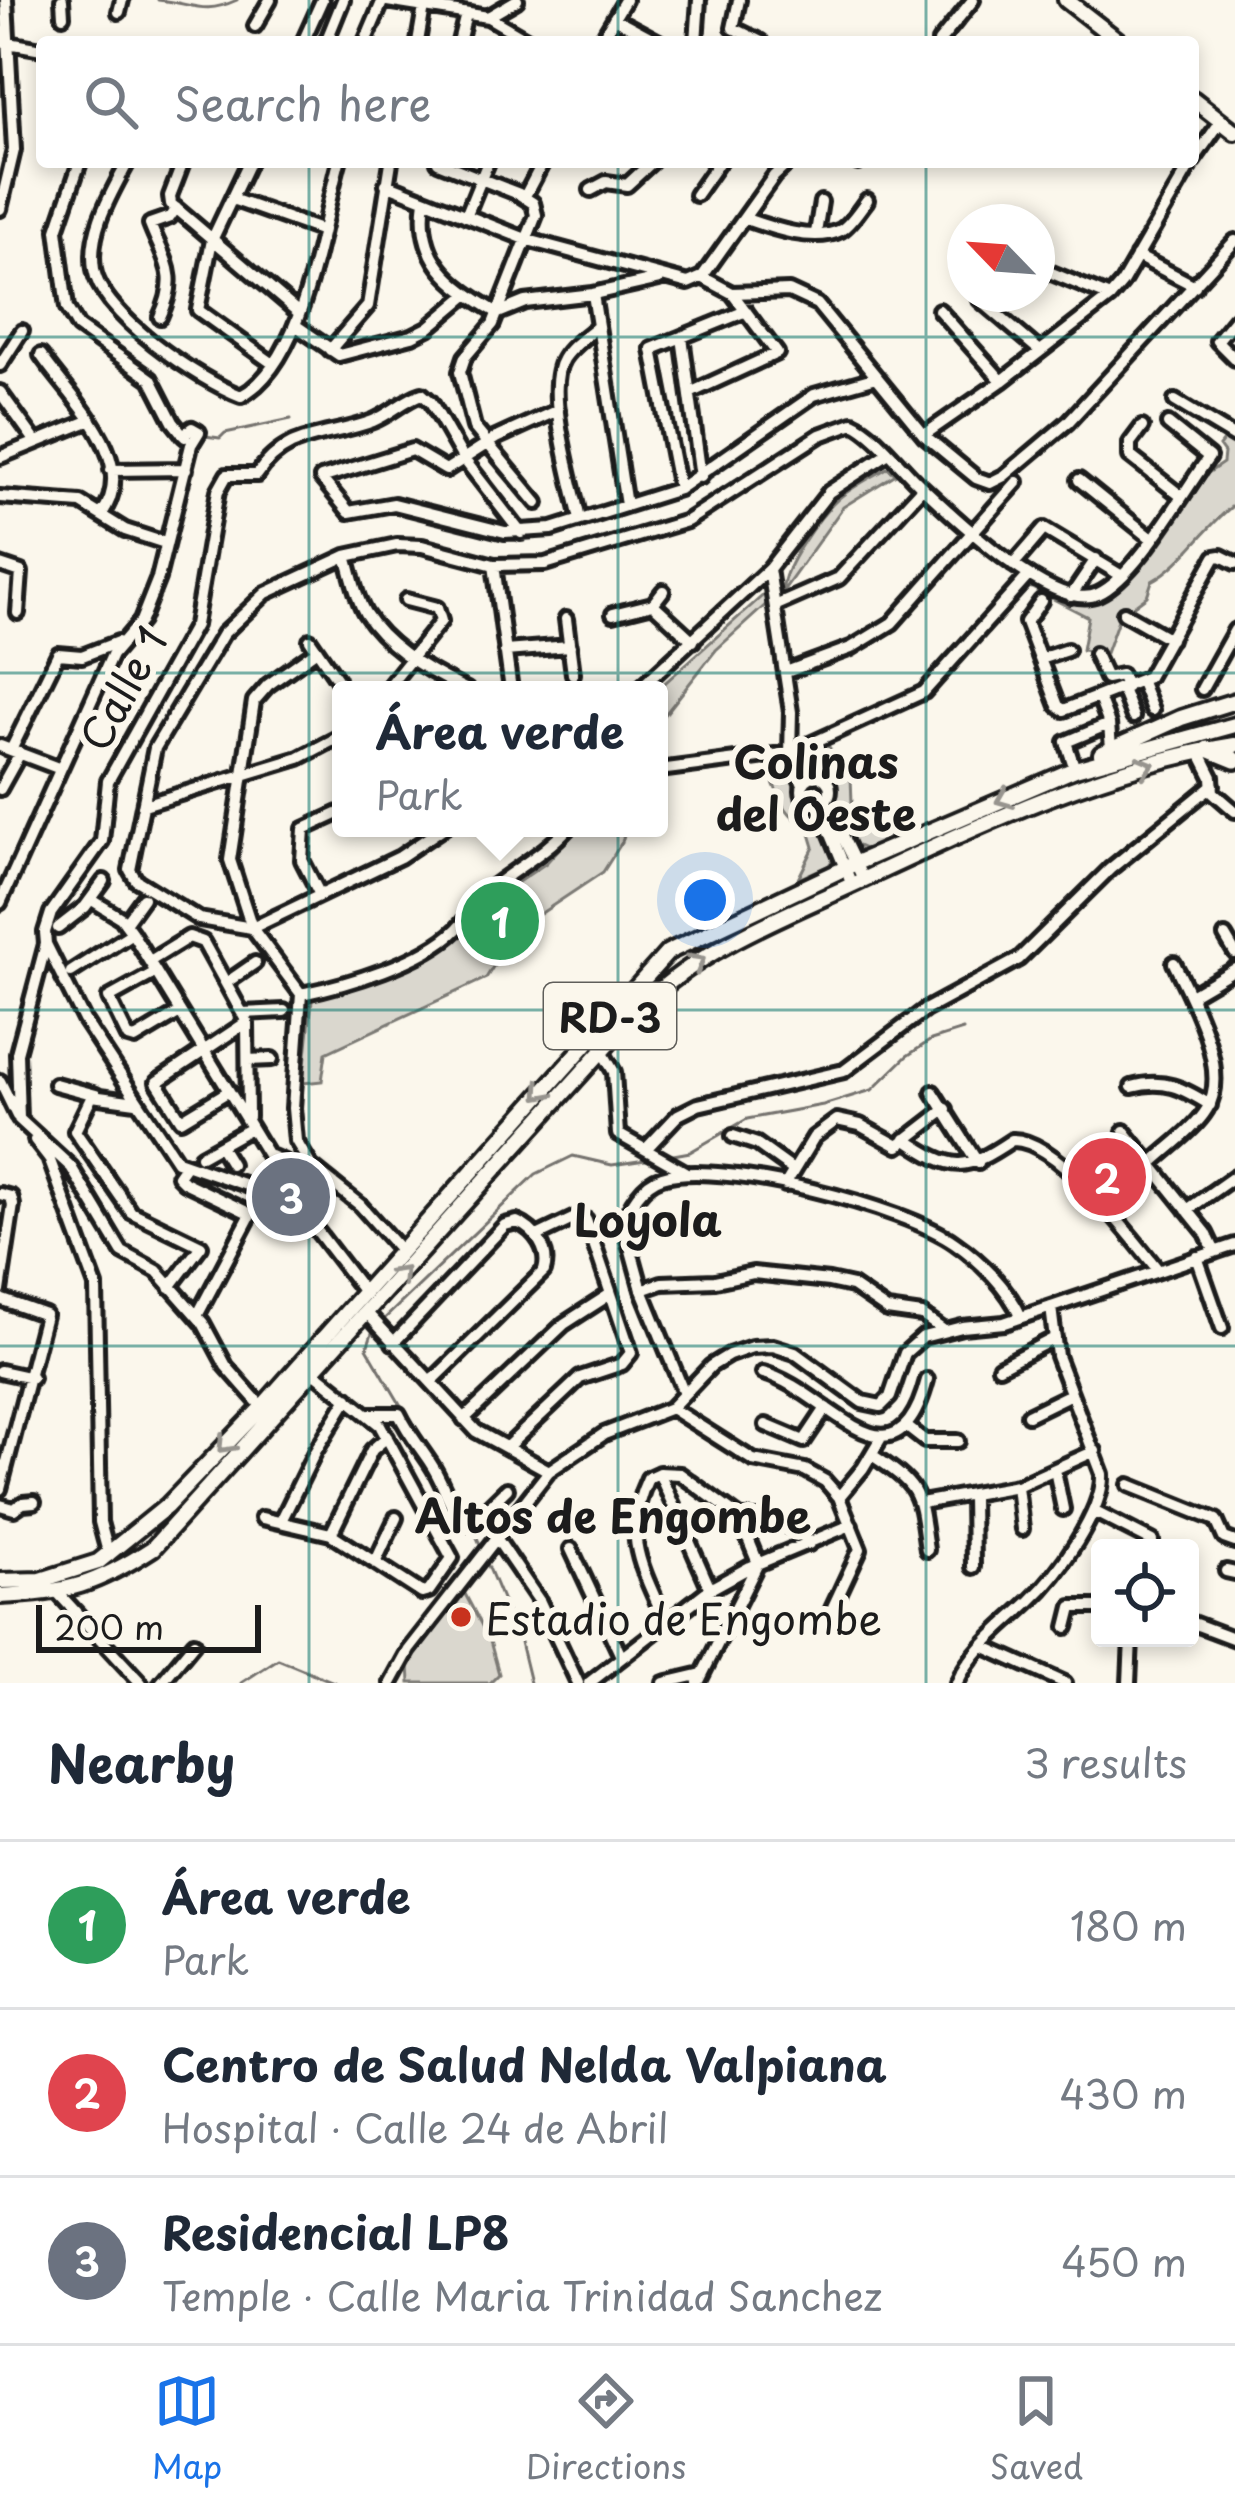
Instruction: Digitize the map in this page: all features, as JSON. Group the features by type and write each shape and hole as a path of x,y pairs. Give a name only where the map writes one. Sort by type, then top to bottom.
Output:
{"highway":[{"path":"1204,750 1235,760"}],"main road":[{"path":"1066,0 1112,36"},
{"path":"1199,104 1235,131"},
{"path":"1075,769 1181,718 1235,701"},
{"name":"RD-3","path":"0,1581 40,1580 109,1556 167,1506 262,1407 369,1316 441,1219 596,1044 668,952 850,866 1075,769 1235,725"},
{"name":"RD-3","path":"596,1044 686,968 760,926 1084,785 1235,745"},
{"name":"RD-3","path":"0,1596 58,1593 106,1577 153,1548 181,1520 400,1250 441,1219"},
{"path":"167,1506 181,1520"}],"street":[{"path":"0,209 14,150 3,42 6,0"},
{"path":"62,0 63,16"},
{"path":"255,26 270,0"},
{"path":"306,36 322,0"},
{"path":"328,36 343,0"},
{"path":"367,36 382,0 488,17 521,36"},
{"path":"488,17 518,0"},
{"path":"604,36 625,0"},
{"path":"696,36 699,0"},
{"path":"739,0 733,28 749,36"},
{"path":"949,36 973,0"},
{"path":"419,36 424,7"},
{"path":"460,36 466,14"},
{"path":"614,18 648,36"},
{"path":"3,42 36,48"},
{"path":"1199,151 1221,121"},
{"path":"0,903 112,655 141,621 158,578 186,469 187,440 172,422 152,380 78,327 67,308 57,230 78,168"},
{"path":"125,168 99,223 95,276 125,320 201,379 238,396 251,391 299,323 315,274 320,230 336,168"},
{"path":"181,168 170,196 176,208 339,355 412,336 467,295"},
{"path":"246,168 212,240 198,312 272,363"},
{"path":"324,346 368,306 390,168"},
{"path":"454,168 525,196 536,215 498,313 465,357 460,373 467,409 485,444 512,469 537,503"},
{"path":"466,216 484,168"},
{"path":"525,196 540,168"},
{"path":"591,190 606,182 627,185 645,168"},
{"path":"696,195 715,168"},
{"path":"386,184 528,240 688,283 702,277 783,168"},
{"path":"924,435 1002,382 1110,297 1188,168"},
{"path":"232,199 320,230"},
{"path":"425,200 424,242 432,257 467,295 498,313"},
{"path":"746,219 783,230 842,230 867,200"},
{"path":"816,233 821,202"},
{"path":"160,316 171,274 150,224 170,217 176,208"},
{"path":"732,293 789,291 808,298 825,311 924,435 976,478 998,481 1068,422 1235,241"},
{"path":"1137,256 1195,286"},
{"path":"1055,274 1110,297"},
{"path":"692,392 782,353 732,293 702,277"},
{"path":"498,313 525,302 593,294 662,278"},
{"path":"593,294 626,505"},
{"path":"939,310 1002,382"},
{"path":"680,489 651,352 654,346 746,311"},
{"path":"994,312 1040,351"},
{"path":"1235,319 1217,341 1235,359"},
{"path":"580,520 558,410 561,361 598,326"},
{"path":"0,365 22,331"},
{"path":"682,337 701,477"},
{"path":"41,355 103,439 111,493 100,515"},
{"path":"558,410 485,444 444,470 417,451 408,451 321,478 349,512 394,504 521,533 680,489 814,395 878,377"},
{"path":"0,392 35,442"},
{"name":"Calle 1","path":"46,944 51,913 102,841 105,794 114,769 195,625 221,481 234,473 257,475 278,449 332,429 370,423 418,394 431,402 464,458"},
{"path":"1175,401 1235,437"},
{"path":"0,457 91,420"},
{"path":"430,837 400,857 251,928 199,920 131,875 155,748 223,634 266,592 346,556 398,544 494,565 545,564 687,521 843,424 861,427 922,488 1013,565 1071,596 1101,593 1122,577 1209,457 1168,424"},
{"path":"1142,427 1130,442 1130,456 1180,496"},
{"path":"648,681 769,569 830,492 886,454"},
{"path":"464,458 521,533"},
{"path":"110,470 186,469"},
{"path":"1079,480 1151,538"},
{"path":"786,671 872,638 892,623 1017,482"},
{"path":"777,605 839,578 922,488"},
{"path":"0,497 81,503 146,539 165,543"},
{"path":"1013,565 1044,529 1122,577"},
{"path":"346,556 366,613 413,660 451,681"},
{"path":"1041,601 1025,620 1061,709 1148,677 1215,557 1235,563"},
{"path":"1071,596 1096,559"},
{"path":"0,565 21,571 18,613"},
{"path":"494,565 510,681"},
{"path":"769,569 795,751 808,781 806,799 822,802"},
{"path":"668,769 795,751 924,692 1029,575"},
{"path":"613,614 653,604 663,591"},
{"path":"394,681 441,621 437,608 406,601"},
{"path":"653,604 693,641"},
{"path":"1124,614 1170,639"},
{"path":"566,619 573,674"},
{"path":"1202,689 1235,630"},
{"path":"0,789 10,750 58,654 92,654 126,637"},
{"path":"337,679 314,645 254,701 230,860 251,928 301,994 293,1108 296,1142 310,1166 360,1205 400,1250"},
{"path":"505,651 569,646"},
{"path":"1040,659 1067,650"},
{"path":"1096,654 1104,676 1121,675 1133,717"},
{"path":"1141,682 1152,710"},
{"path":"1100,698 1109,724 1115,727 1117,746"},
{"path":"1075,769 1066,742 1109,724"},
{"path":"144,805 299,758 332,741"},
{"path":"10,750 58,768"},
{"path":"1204,750 1214,792 1235,811"},
{"path":"808,781 827,781 830,793 822,802"},
{"path":"651,1152 678,1115 698,1105 844,1071 925,1010 1019,959 1110,869 1213,785"},
{"path":"822,802 857,882"},
{"path":"320,895 302,860 304,829 332,816"},
{"path":"301,994 349,984 455,931 480,898 560,837"},
{"path":"58,928 92,900 104,881"},
{"path":"71,971 129,928 142,898"},
{"path":"92,900 129,928 268,1155 299,1169 312,1181 318,1206 309,1222"},
{"path":"1225,936 1235,953"},
{"path":"180,1012 135,1039 128,1037 109,998 188,937 196,937 245,1017 250,1125"},
{"path":"46,944 84,1020 177,1161 295,1202 364,1292"},
{"path":"46,944 16,1053 19,1119 71,1167 122,1252 152,1268 197,1316 226,1366 262,1407"},
{"path":"226,983 254,963"},
{"path":"1152,1163 1210,1105 1211,1047 1174,963"},
{"path":"1192,1000 1194,993 1235,969"},
{"path":"229,1091 186,1120 177,1117 157,1082 205,1052 245,1017 284,1011"},
{"path":"596,1044 614,1072 618,1134 688,1174"},
{"path":"248,1060 272,1059"},
{"path":"0,1081 19,1119 49,1158 96,1286 100,1522 109,1556"},
{"path":"1132,1087 1149,1082 1175,1085 1210,1105"},
{"path":"55,1084 136,1102"},
{"path":"933,1092 978,1163"},
{"path":"96,1095 75,1131 131,1212 201,1246 170,1287"},
{"path":"902,1142 946,1109"},
{"path":"785,1185 814,1137 837,1120 860,1125 936,1160 978,1163 1012,1140 1039,1146 1128,1232 1158,1270"},
{"path":"201,1156 250,1125"},
{"path":"1124,1131 1215,1252"},
{"path":"733,1136 757,1144 794,1170"},
{"path":"220,1146 231,1164"},
{"path":"185,1166 178,1176 184,1182 251,1214 197,1316"},
{"path":"684,1393 642,1290 624,1226 641,1191 658,1178 717,1172 909,1219 954,1242 1000,1283 1021,1317"},
{"path":"1187,1210 1235,1176"},
{"path":"0,1194 11,1197 13,1205 0,1295 43,1312 32,1378 0,1489"},
{"path":"508,1446 580,1378 629,1359 586,1220 577,1216 537,1236"},
{"path":"393,1343 505,1225 517,1222 537,1236 546,1262 544,1271 430,1382"},
{"path":"391,1683 409,1650 550,1472 604,1434 670,1408 711,1366 729,1355 773,1346 795,1353 862,1402 881,1406 890,1397 911,1344 943,1330 1004,1324 1235,1245"},
{"path":"1196,1257 1222,1328"},
{"path":"642,1290 662,1283 715,1282 753,1273 829,1280 852,1286 887,1310 922,1315 943,1330"},
{"path":"464,1419 564,1324 609,1295"},
{"path":"957,1683 962,1670 1000,1626 1041,1590 1095,1512 1103,1481 1071,1394 1051,1307"},
{"path":"369,1316 464,1419 550,1472"},
{"path":"999,1367 1055,1337"},
{"path":"262,1518 332,1534 422,1593 429,1591 450,1564 451,1553 387,1437 370,1414 308,1366"},
{"path":"0,1371 32,1378"},
{"path":"763,1373 791,1383 861,1432 882,1436 908,1426 920,1408 927,1380"},
{"path":"1028,1415 1071,1394"},
{"path":"281,1521 315,1451 348,1398"},
{"path":"670,1408 753,1460 815,1474 839,1497 860,1549 832,1609"},
{"path":"766,1425 804,1441 826,1408"},
{"path":"370,1414 400,1415 434,1469 451,1508 471,1523 507,1489"},
{"path":"908,1426 926,1441 958,1441"},
{"path":"839,1497 882,1436"},
{"path":"332,1534 372,1450 387,1437"},
{"path":"372,1450 400,1460"},
{"path":"921,1504 1017,1486 1095,1451"},
{"path":"872,1455 905,1477 921,1504 927,1550"},
{"path":"1054,1470 1063,1509"},
{"path":"659,1473 710,1589"},
{"path":"665,1620 634,1550 648,1478 680,1474 739,1517 788,1525 803,1534 808,1544"},
{"path":"1129,1484 1216,1520 1224,1538 1235,1542"},
{"path":"1017,1486 1022,1529"},
{"path":"972,1497 973,1567"},
{"path":"0,1505 14,1509 34,1502"},
{"path":"1095,1512 1147,1539"},
{"path":"664,1683 700,1678 758,1564 739,1517"},
{"path":"376,1561 396,1518"},
{"path":"590,1683 710,1589 851,1525"},
{"path":"493,1544 540,1602 578,1683"},
{"path":"571,1549 621,1657"},
{"path":"58,1593 141,1683"},
{"path":"1067,1627 1072,1607 1091,1607"},
{"path":"1199,1625 1235,1639"},
{"path":"161,1683 194,1643"},
{"path":"985,1646 1065,1683"},
{"path":"1129,1683 1131,1647"}],"shaded area":[{"path":"1226,437 1235,442 1235,504 1175,565 1152,581 1147,596 1119,617 1106,653 1082,650 1088,617 1028,586 931,692 826,743 851,777 852,803 862,827 896,837 867,850 856,845 833,781 819,771 808,750 913,700 1025,582 1078,604 1098,601 1117,590 1153,554 1208,473 1223,463 1219,446"},
{"path":"887,468 896,474 843,507 783,591 795,556 821,518 843,495"},
{"path":"769,590 771,600 716,650 668,711 667,681"},
{"path":"783,757 799,799 813,811 833,859 798,879 814,847 808,827 785,807 763,761"},
{"path":"570,837 623,837 603,872 516,930 486,978 326,1053 322,1081 303,1083 312,1000 375,982 449,945 493,899 546,863"},
{"name":"Estadio de Engombe","path":"464,1592 490,1641 499,1674 490,1683 410,1683 409,1664"}],"waterway":[{"path":"158,0 206,8 237,0"},
{"path":"205,436 220,438 291,419"},
{"path":"668,1156 690,1152 747,1119 872,1090 931,1040 963,1030"},
{"path":"380,1323 536,1174 573,1156 612,1165 652,1159"},
{"path":"373,1330 367,1348 426,1448"},
{"path":"446,1482 469,1520"},
{"path":"473,1528 481,1547"},
{"path":"484,1556 520,1642 530,1683"},
{"path":"241,1683 278,1659 336,1683"}],"place":[{"name":"Área verde","path":"500,921"},
{"name":"Centro de Salud Nelda Valpiana","path":"1107,1177"},
{"name":"Residencial LP8","path":"291,1197"},
{"name":"Estadio de Engombe","path":"461,1617"}],"district":[{"name":"Colinas del Oeste","path":"816,786"},
{"name":"Loyola","path":"648,1218"},
{"name":"Altos de Engombe","path":"613,1514"}]}
